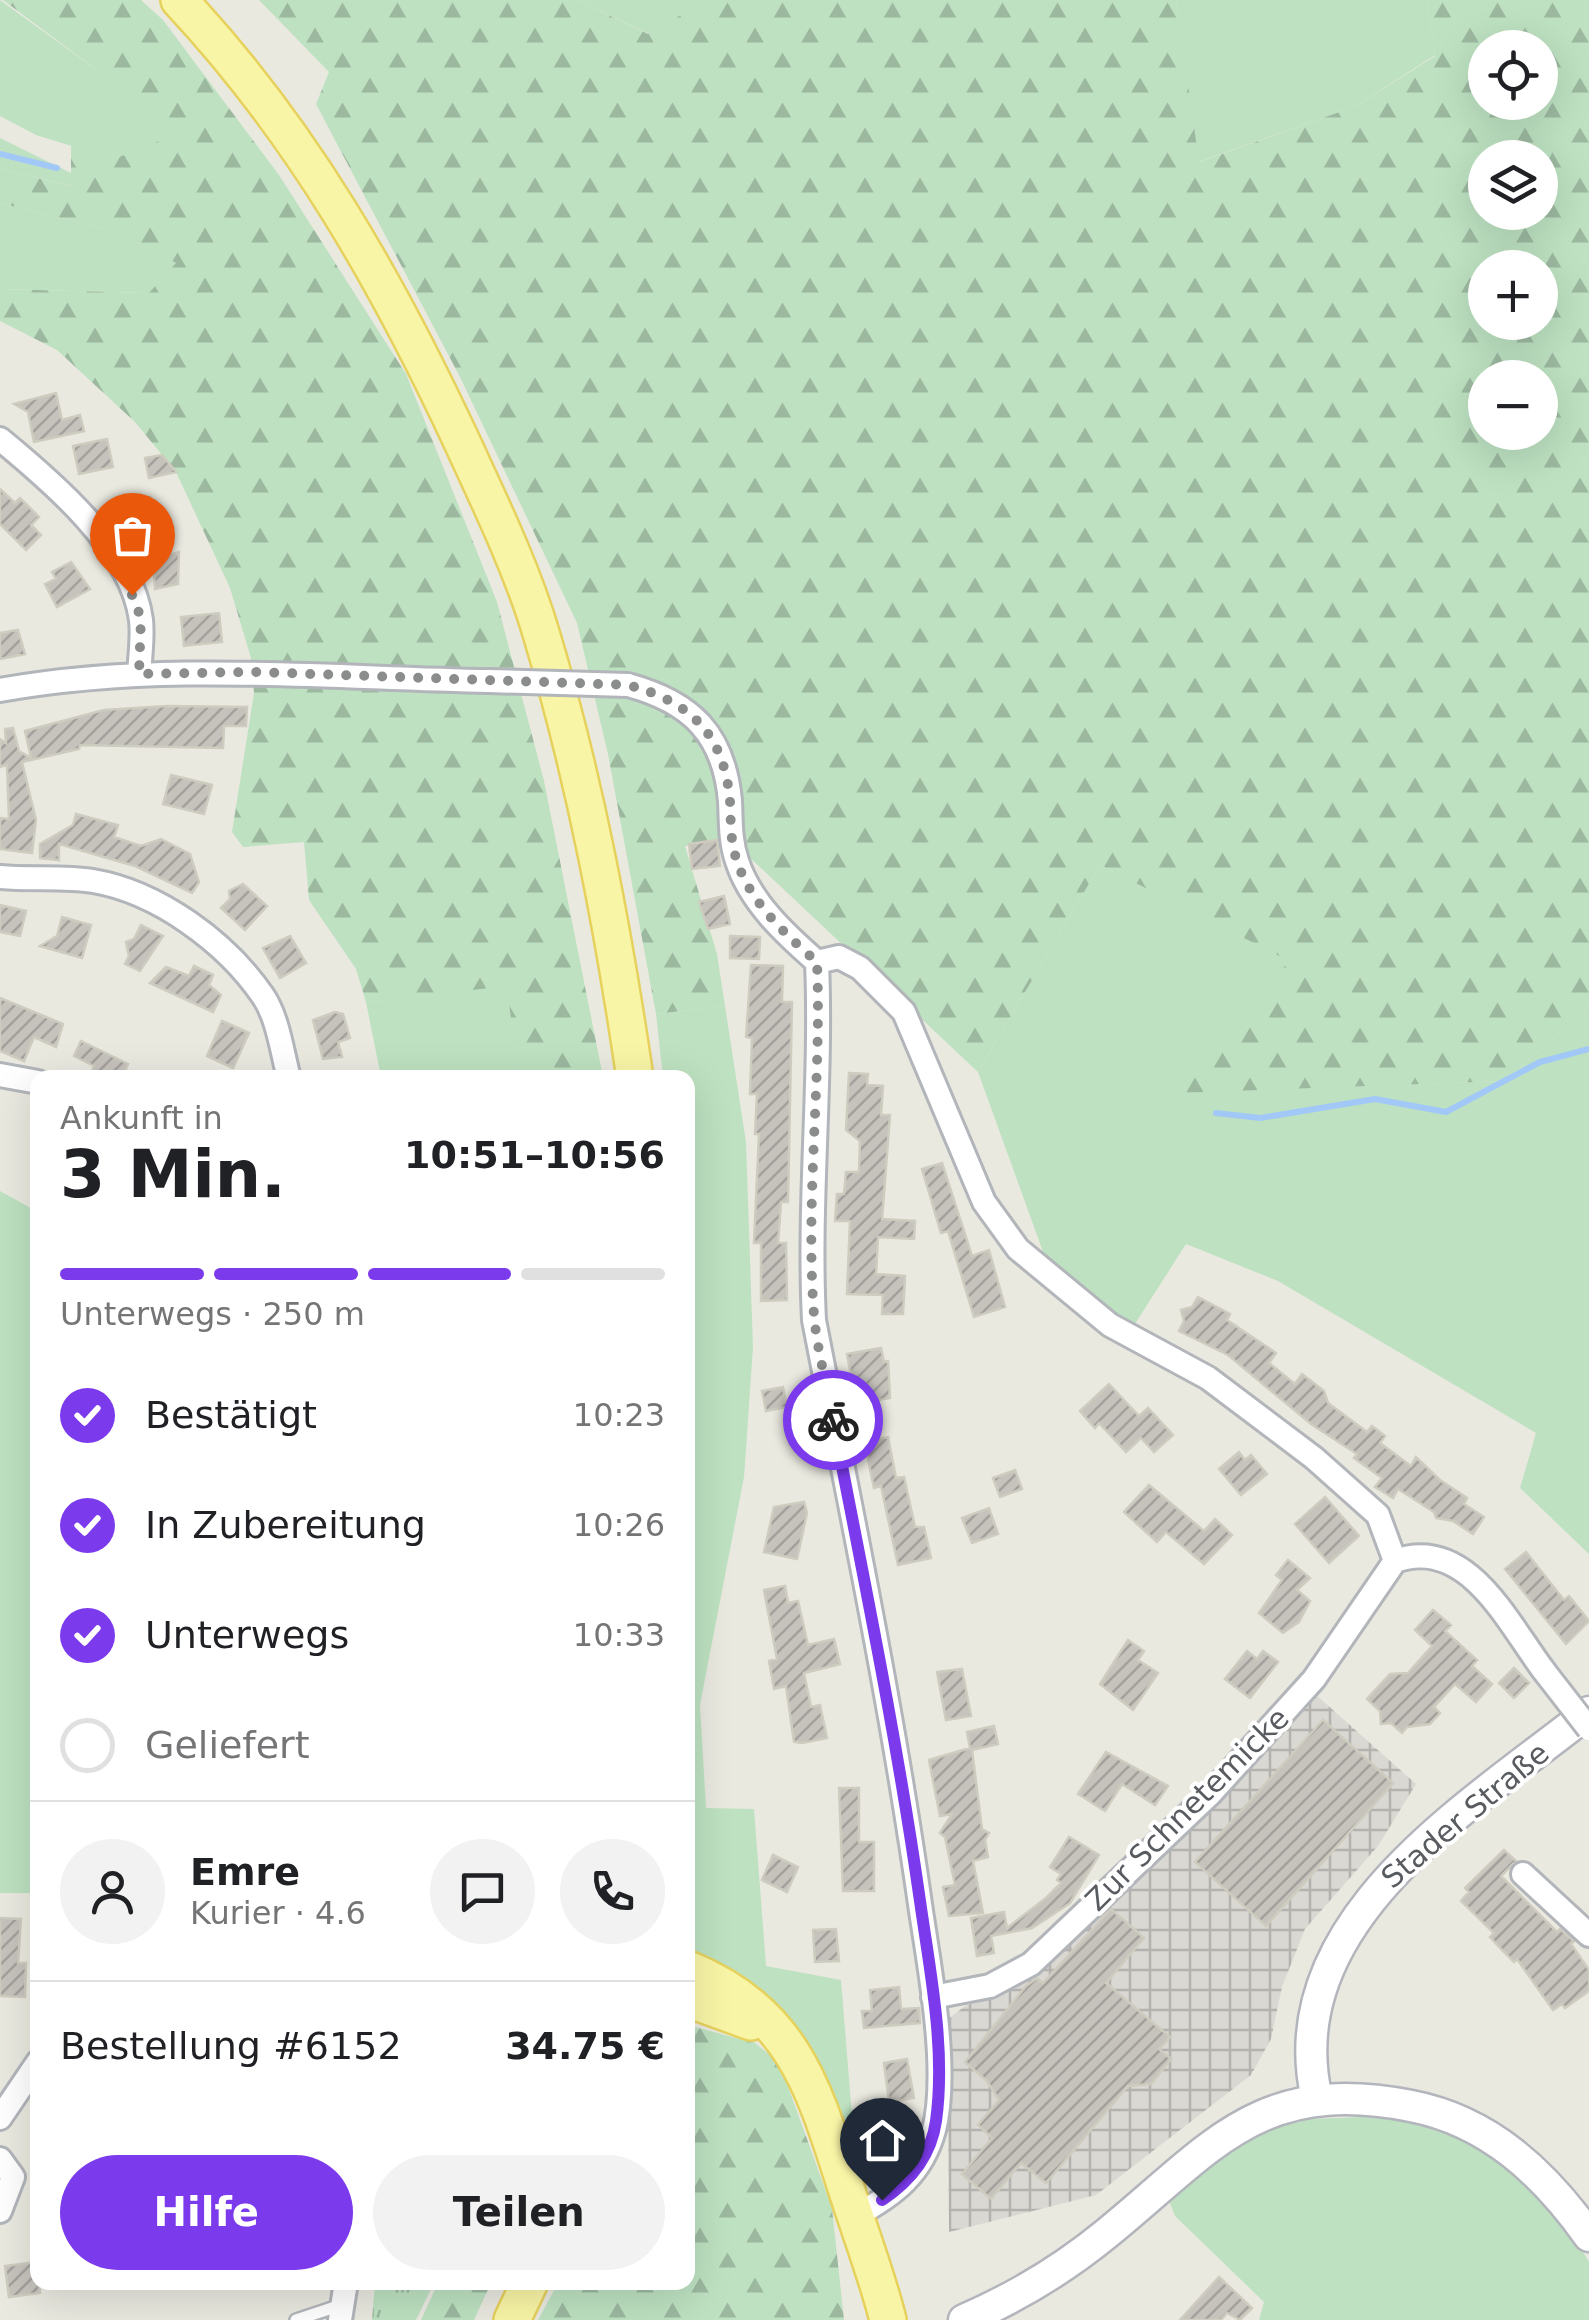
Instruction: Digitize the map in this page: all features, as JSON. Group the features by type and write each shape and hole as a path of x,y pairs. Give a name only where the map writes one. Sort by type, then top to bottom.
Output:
{"main road":[{"path":"179,0 290,132 359,240 419,350 483,488 540,630 591,821 634,1070"},
{"name":"Stader Straße","path":"1317,2099 1310,2068 1313,2034 1322,1990 1343,1936 1378,1887 1424,1844 1589,1712"},
{"path":"695,1973 738,1994 780,2034 815,2091 888,2320"},
{"path":"695,2006 780,2034"},
{"path":"964,2320 1028,2292 1108,2232 1200,2150 1223,2135 1281,2107 1317,2099 1356,2098 1428,2109 1481,2131 1548,2182 1589,2236"},
{"path":"512,2320 526,2290"}],"street":[{"path":"0,439 56,485 95,529 122,572 141,618 139,674"},
{"path":"0,690 73,677 254,672 628,685 676,702 715,740 725,770 737,864 782,932 817,962 814,1320 902,1774 934,1998 937,2088 932,2135 911,2178 855,2216"},
{"path":"0,877 94,881 160,904 230,959 264,998 286,1070"},
{"path":"817,962 838,957 860,968 904,1012 922,1046 954,1138 984,1202 1018,1249 1110,1325 1208,1378 1314,1458 1378,1515 1395,1561 1431,1554 1469,1572 1589,1728"},
{"path":"0,1075 30,1081"},
{"name":"Zur Schnetemicke","path":"934,1998 990,1986 1032,1964 1211,1792 1314,1679 1395,1561"},
{"path":"1523,1874 1589,1935"},
{"path":"0,2118 30,2074"},
{"path":"0,2159 14,2176 0,2211"}],"lane":[{"path":"296,2320 342,2303"}],"shaded area":[{"path":"1315,1694 1416,1784 1378,1846 1305,1929 1282,1987 1271,2039 1251,2075 1096,2195 949,2232 947,2020 965,2006 1014,1989 1140,1875"}],"green space":[{"path":"0,0 101,73 165,140 114,159 36,135 0,116"},
{"path":"3,0 141,0 163,20 279,175 406,374 497,602 544,781 602,1070 517,1070 507,986 366,1002 356,969 309,900 304,842 243,847 232,832 254,693 251,658 230,588 176,472 135,422 57,350 0,321 0,289 149,293 176,263 114,231 0,203 0,169 71,186 71,144 114,159 164,139 101,73"},
{"path":"259,0 577,0 648,34 707,0 1176,0 1199,162 1356,106 1435,56 1427,0 1589,0 1589,1007 1505,1081 1178,1093 1289,961 1100,865 978,1072 731,840 685,846 717,954 725,1006 656,1014 608,754 577,623 460,377 316,104 329,72"},
{"path":"577,0 707,0 649,34"},
{"path":"1176,0 1427,0 1435,55 1356,106 1198,162"},
{"path":"0,138 71,173 72,186 0,169"},
{"path":"0,203 114,231 176,263 150,293 0,289"},
{"path":"1100,865 1290,961 1179,1092 1505,1081 1589,1007 1589,1554 1520,1488 1536,1433 1278,1281 1186,1244 1133,1327 1046,1260 978,1072"},
{"path":"508,985 517,1070 380,1070 366,1002"},
{"path":"725,1006 746,1142 753,1347 744,1477 700,1705 706,1808 754,1809 766,1966 841,1980 855,2153 806,2043 768,1999 695,1951 695,1070 662,1070 656,1014"},
{"path":"0,1191 30,1208 30,1893 0,1893"},
{"path":"695,2027 755,2043 779,2062 832,2208 844,2320 538,2320 554,2290 695,2290"},
{"path":"1385,2116 1457,2135 1510,2167 1561,2214 1589,2262 1589,2320 1259,2320 1264,2302 1175,2216 1168,2198 1253,2133 1311,2119"},
{"path":"374,2290 431,2290 416,2320 372,2320"},
{"path":"434,2290 488,2290 474,2320 421,2320"}],"building":[{"path":"56,393 62,420 80,415 84,431 34,442 28,412 14,404"},
{"path":"107,439 113,467 79,474 73,446"},
{"path":"162,455 176,472 149,478 145,458"},
{"path":"0,489 15,503 20,498 39,517 31,525 41,535 26,550 0,524"},
{"path":"150,497 153,525 122,528 119,500"},
{"path":"179,552 178,584 155,589 153,560"},
{"path":"71,562 90,589 57,607 45,584 56,579 52,572"},
{"path":"219,613 222,642 184,646 181,617"},
{"path":"18,630 25,654 0,659 0,633"},
{"path":"247,707 246,726 224,726 223,748 80,745 79,749 22,762 36,820 32,853 0,849 0,818 9,819 7,765 0,767 0,739 6,743 5,729 13,728 19,751 31,758 25,731 104,710"},
{"path":"171,775 212,785 204,814 163,804"},
{"path":"76,814 118,825 114,837 141,846 161,839 190,854 199,882 192,893 135,866 59,844 59,860 40,858 40,844 73,825"},
{"path":"717,840 720,866 692,869 689,844"},
{"path":"243,884 267,906 245,930 221,908 230,899 229,891"},
{"path":"724,896 730,924 708,929 699,902"},
{"path":"0,905 26,911 20,936 0,932"},
{"path":"62,917 91,925 82,958 40,946 57,936"},
{"path":"141,925 163,936 140,971 125,964 129,956 126,942 134,939"},
{"path":"290,936 306,963 280,978 263,948"},
{"path":"730,936 760,937 759,959 730,958"},
{"path":"751,965 783,966 782,1002 792,1002 788,1202 781,1202 778,1243 786,1243 787,1300 761,1301 761,1243 754,1243 759,1134 755,1134 757,1094 750,1094 752,1038 746,1037"},
{"path":"194,966 213,975 209,985 221,995 213,1012 150,983 166,967 189,976"},
{"path":"0,998 63,1024 56,1047 34,1037 24,1061 0,1051"},
{"path":"335,1012 343,1014 350,1038 338,1042 342,1057 323,1059 313,1020"},
{"path":"222,1021 249,1033 233,1068 207,1056"},
{"path":"81,1041 128,1064 125,1070 92,1070 94,1066 74,1056"},
{"path":"849,1073 868,1074 867,1085 883,1086 881,1115 890,1115 882,1219 915,1221 914,1239 878,1237 876,1274 905,1276 903,1314 882,1314 883,1295 847,1294 850,1221 835,1221 837,1194 844,1194 846,1172 859,1172 860,1141 846,1130"},
{"path":"942,1163 972,1256 989,1250 1005,1307 974,1317 948,1231 941,1233 922,1169"},
{"path":"1198,1297 1230,1314 1227,1320 1276,1353 1269,1363 1295,1384 1302,1374 1324,1391 1328,1403 1367,1432 1372,1426 1385,1436 1380,1443 1411,1466 1416,1457 1467,1498 1464,1504 1484,1517 1473,1534 1453,1521 1436,1518 1434,1512 1398,1489 1393,1498 1375,1487 1382,1478 1354,1458 1357,1454 1311,1424 1228,1355 1179,1331 1184,1321 1181,1310 1192,1307"},
{"path":"881,1348 884,1362 888,1361 890,1398 856,1404 847,1354"},
{"path":"1109,1384 1139,1416 1148,1408 1173,1435 1154,1452 1141,1438 1126,1452 1099,1423 1095,1428 1080,1411"},
{"path":"783,1387 787,1407 766,1411 762,1391"},
{"path":"888,1437 896,1478 904,1477 915,1527 924,1527 931,1558 898,1565 881,1486 874,1488 867,1455 867,1442"},
{"path":"1239,1452 1245,1460 1251,1455 1267,1474 1241,1495 1219,1469"},
{"path":"1015,1470 1022,1489 1000,1497 993,1478"},
{"path":"1149,1485 1204,1531 1215,1519 1232,1535 1204,1564 1166,1532 1157,1542 1124,1512"},
{"path":"1325,1497 1359,1536 1329,1563 1295,1524"},
{"path":"804,1502 807,1513 797,1559 764,1552 774,1507"},
{"path":"989,1508 998,1534 972,1543 962,1518"},
{"path":"1526,1552 1564,1600 1569,1596 1589,1621 1566,1644 1505,1569"},
{"path":"1288,1560 1310,1578 1297,1590 1310,1601 1299,1622 1283,1633 1259,1613 1282,1580 1276,1575"},
{"path":"785,1586 788,1603 798,1601 808,1645 834,1639 840,1664 804,1673 811,1707 820,1705 827,1738 802,1743 794,1742 786,1686 774,1689 769,1661 777,1659 764,1590"},
{"path":"1433,1610 1451,1625 1445,1631 1477,1660 1472,1666 1492,1684 1476,1702 1455,1684 1434,1707 1440,1713 1430,1724 1407,1727 1402,1733 1391,1723 1381,1724 1380,1711 1367,1699 1390,1674 1408,1673 1432,1646 1415,1630"},
{"path":"1128,1640 1144,1651 1138,1660 1158,1673 1133,1710 1100,1684"},
{"path":"1247,1651 1257,1659 1263,1651 1278,1662 1250,1698 1225,1679"},
{"path":"1514,1668 1529,1683 1514,1698 1499,1683"},
{"path":"962,1669 971,1716 946,1720 937,1672"},
{"path":"1323,1720 1393,1783 1266,1926 1195,1862"},
{"path":"994,1726 998,1744 972,1750 982,1829 989,1833 985,1840 988,1857 973,1861 983,1913 949,1916 943,1887 955,1885 945,1837 940,1833 952,1814 940,1816 929,1760 970,1748 967,1732"},
{"path":"1106,1752 1168,1786 1155,1805 1122,1784 1105,1811 1078,1794"},
{"path":"839,1788 859,1788 859,1842 874,1842 874,1891 843,1891"},
{"path":"1069,1837 1099,1855 1070,1903 1032,1928 991,1936 994,1953 977,1956 971,1918 1004,1912 1007,1928 1046,1898 1061,1883 1057,1880 1061,1874 1050,1867"},
{"path":"1504,1850 1516,1861 1501,1876 1557,1932 1560,1929 1574,1941 1571,1944 1589,1970 1589,1991 1565,2008 1562,2004 1553,2010 1517,1959 1514,1962 1500,1948 1490,1937 1494,1933 1461,1901 1469,1892 1465,1888"},
{"path":"773,1855 798,1867 787,1892 762,1880"},
{"path":"1111,1909 1144,1938 1106,1983 1170,2037 1159,2049 1171,2059 1151,2084 1128,2086 1046,2183 1021,2163 991,2199 962,2174 992,2138 978,2125 999,2100 987,2081 965,2062 1026,1986 1037,1978 1043,1983"},
{"path":"0,1918 21,1919 18,1963 26,1963 25,1997 0,1996"},
{"path":"836,1929 839,1961 815,1962 813,1930"},
{"path":"899,1987 901,2009 919,2008 920,2023 864,2028 862,2011 872,2011 870,1990"},
{"path":"907,2059 914,2098 889,2102 884,2063"},
{"path":"886,2111 892,2126 871,2133 865,2118"},
{"path":"30,2263 30,2290 40,2293 9,2297 5,2266"},
{"path":"1219,2277 1252,2308 1240,2320 1227,2313 1221,2320 1180,2320"}],"waterway":[{"path":"0,154 57,168"},
{"path":"1216,1113 1260,1118 1375,1099 1446,1112 1540,1062 1589,1049"}],"way so far":[{"path":"132,595 141,618 139,674 254,672 628,685 676,702 715,740 725,770 737,864 782,932 817,962 820,1034 811,1264 814,1320 833,1420"}],"route":[{"path":"833,1420 902,1774 934,1998 936,2121 920,2166 898,2190 882,2200"}]}
